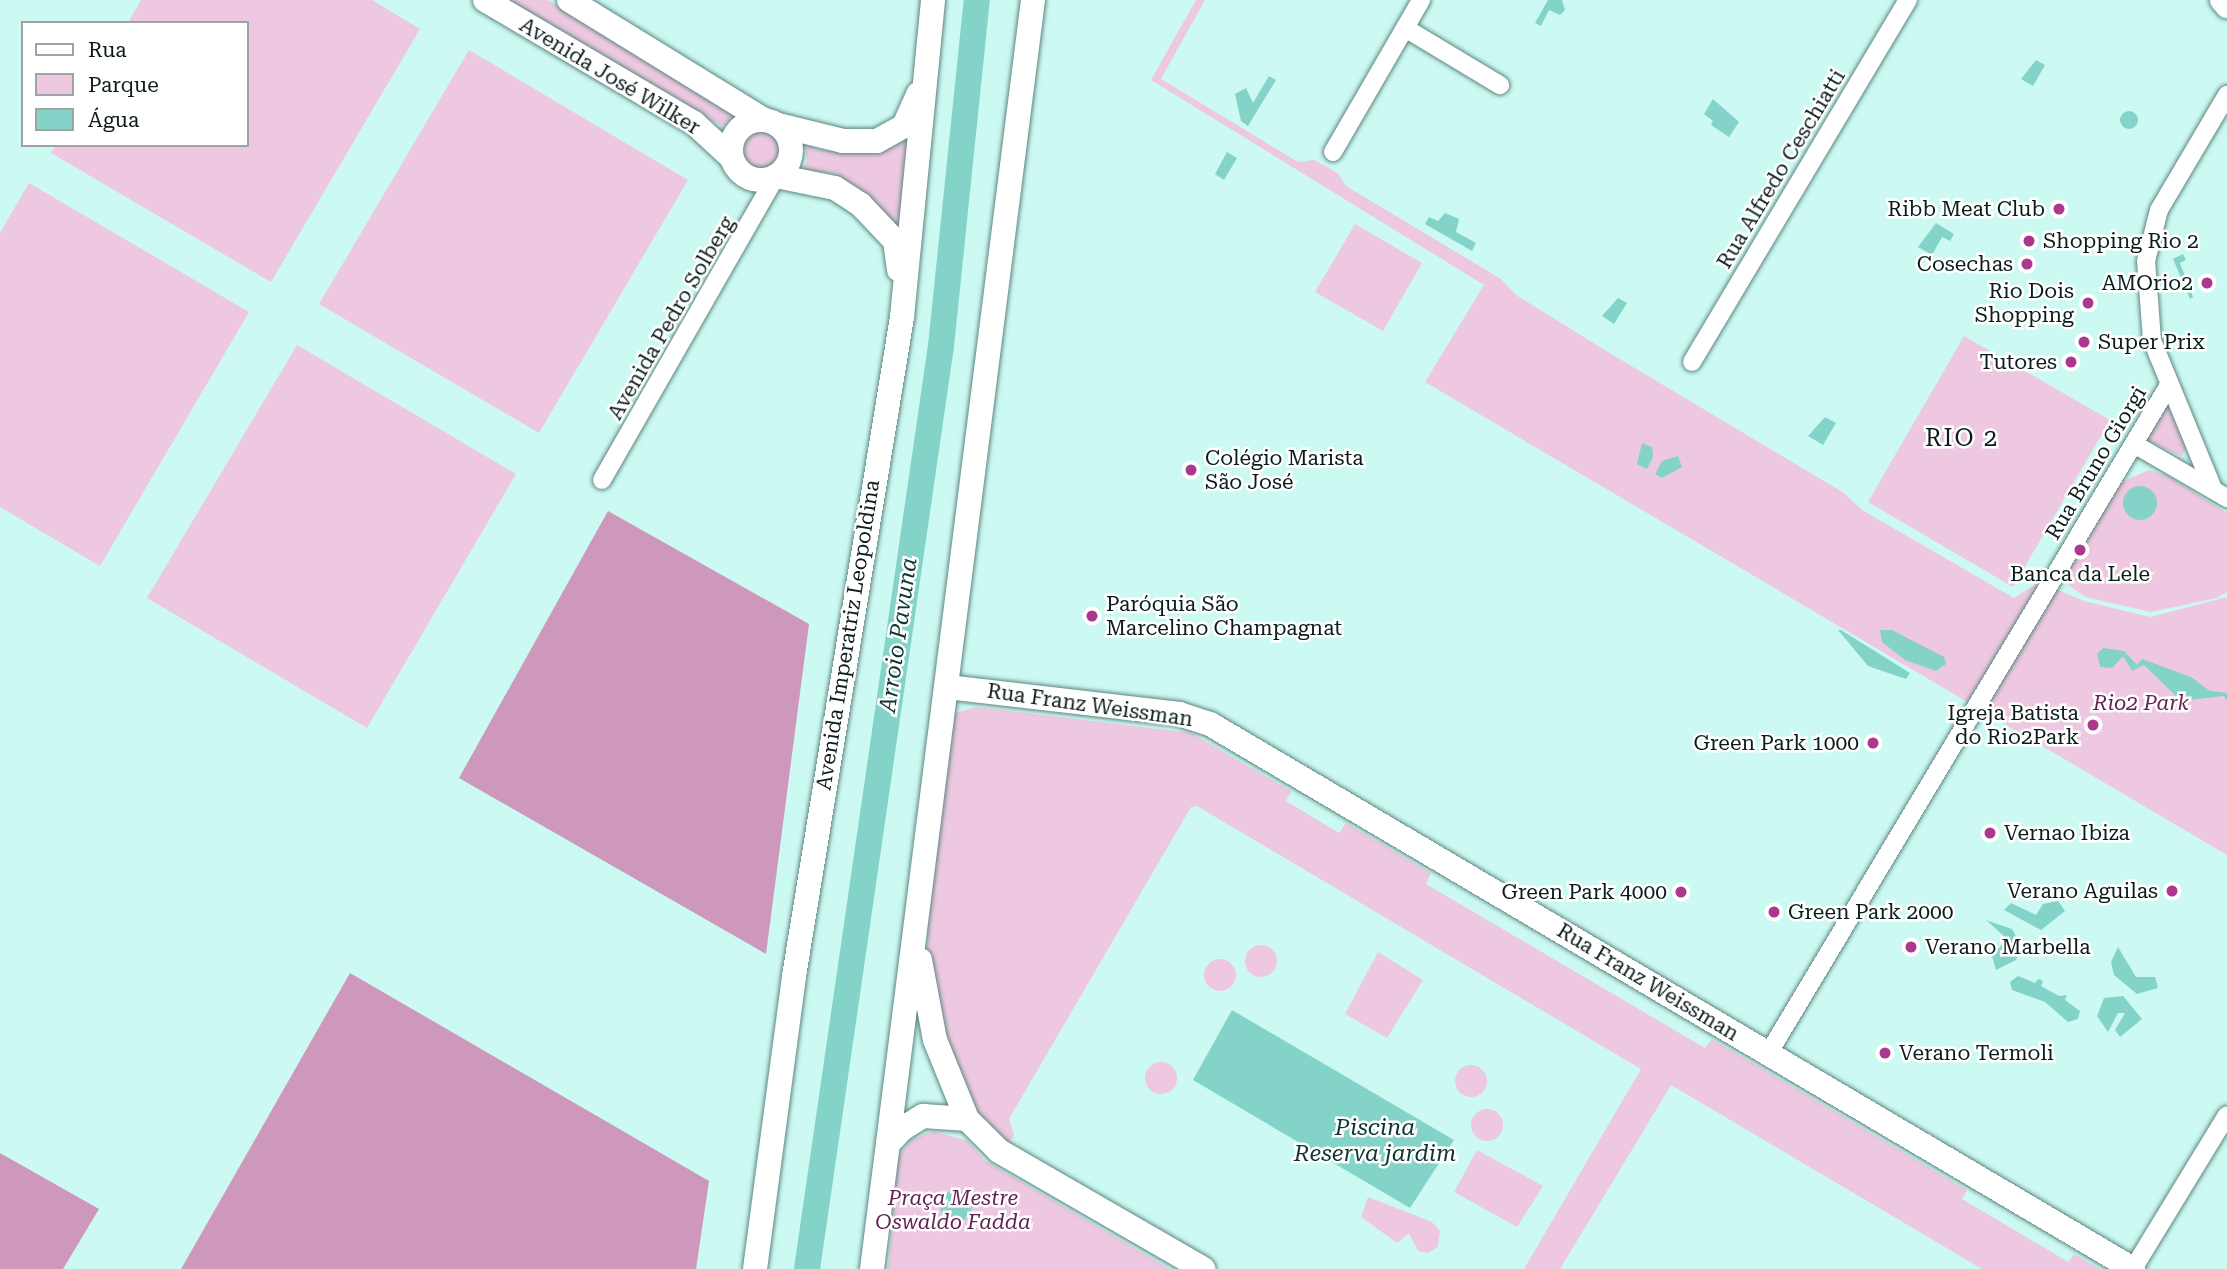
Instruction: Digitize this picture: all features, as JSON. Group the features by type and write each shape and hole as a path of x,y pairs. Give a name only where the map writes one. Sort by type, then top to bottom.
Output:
{"street":[{"name":"Avenida José Wilker","path":"485,0 694,122 731,157"},
{"name":"Avenida José Wilker","path":"569,0 771,122 842,141 886,138 910,118 927,62"},
{"name":"Avenida Imperatriz Leopoldina","path":"755,1269 797,951 902,317 933,0"},
{"path":"872,1269 1033,0"},
{"path":"1333,152 1422,0"},
{"name":"Rua Alfredo Ceschiatti","path":"1692,362 1908,0"},
{"path":"2222,0 2227,6"},
{"path":"1405,28 1500,85"},
{"name":"Rua Bruno Giorgi","path":"1768,1054 2169,385 2148,325 2146,261 2164,199 2227,95"},
{"path":"776,176 791,156 789,138 771,122 738,130 731,157 749,178 776,176 835,188 890,234 898,250 902,317"},
{"name":"Avenida Pedro Solberg","path":"602,480 776,176"},
{"path":"2169,385 2220,494"},
{"path":"2134,444 2220,494"},
{"name":"Rua Franz Weissman","path":"947,687 1179,714 1210,724 2133,1269"},
{"path":"916,920 924,993 935,1040 967,1119 999,1151 1203,1269"},
{"path":"2133,1269 2227,1115"},
{"path":"888,1144 902,1129 923,1116 967,1119"}],"green space":[{"path":"141,0 372,0 420,29 271,282 51,153 55,147 248,147 248,21 129,21"},
{"path":"507,0 548,0 739,112 722,126"},
{"name":"Rio2 Park","path":"1196,0 1205,0 1161,79 1298,162 1314,160 1338,173 1346,186 1501,279 1516,295 1613,355 1844,493 1862,510 2014,598 2039,582 2084,601 2150,617 2227,597 2227,855 1425,382 1484,285 1151,80"},
{"path":"469,50 688,180 539,433 319,304"},
{"path":"761,130 776,136 782,151 776,166 761,172 746,166 740,151 746,136"},
{"path":"915,131 900,229 834,173 802,171 807,162 805,143 819,150 866,153"},
{"path":"29,183 249,312 100,566 0,507 0,233"},
{"path":"1355,224 1422,263 1383,331 1315,292"},
{"path":"1964,336 2110,420 2013,587 1868,502"},
{"path":"297,345 516,474 367,728 147,598"},
{"path":"2167,404 2187,448 2181,456 2149,441 2147,433"},
{"path":"2149,470 2168,476 2227,513 2227,592 2217,598 2150,612 2086,597 2062,581 2119,483"},
{"path":"976,707 1191,733 1291,791 1286,801 1339,833 1346,823 1431,873 1426,884 1705,1048 1712,1039 1967,1190 1962,1199 2068,1262 2074,1254 2100,1269 1982,1269 1671,1085 1560,1269 1524,1269 1641,1069 1197,806 1191,807 1009,1119 1014,1135 1005,1149 970,1106 927,978 928,909 951,723 956,713"},
{"path":"1261,945 1272,950 1277,961 1272,972 1261,977 1250,972 1245,961 1250,950"},
{"path":"1378,952 1423,980 1387,1038 1345,1014"},
{"path":"1220,959 1231,964 1236,975 1231,986 1220,991 1209,986 1204,975 1209,964"},
{"path":"1161,1062 1172,1067 1177,1078 1172,1089 1161,1094 1150,1089 1145,1078 1150,1067"},
{"path":"1471,1065 1482,1070 1487,1081 1482,1092 1471,1097 1460,1092 1455,1081 1460,1070"},
{"path":"1487,1109 1498,1114 1503,1125 1498,1136 1487,1141 1476,1136 1471,1125 1476,1114"},
{"name":"Praça Mestre Oswaldo Fadda","path":"933,1131 968,1141 984,1160 1170,1269 888,1269 898,1157 911,1140"},
{"path":"1477,1150 1543,1186 1517,1227 1454,1192"},
{"path":"1368,1197 1432,1222 1440,1231 1438,1247 1428,1253 1418,1251 1409,1233 1397,1243 1361,1217"}],"shaded area":[{"path":"608,511 809,624 766,954 459,778"},
{"path":"350,973 709,1181 696,1269 181,1269"},
{"path":"0,1153 99,1209 63,1269 0,1269"}],"water":[{"path":"1548,0 1562,0 1565,10 1560,15 1549,10 1541,26 1535,23"},
{"path":"2036,60 2045,65 2033,86 2021,79"},
{"path":"1269,76 1276,80 1248,126 1241,121 1235,94 1246,88 1253,103"},
{"path":"1713,99 1739,122 1729,137 1711,125 1713,121 1704,114"},
{"path":"2129,111 2135,114 2138,120 2135,126 2129,129 2123,126 2120,120 2123,114"},
{"path":"1227,152 1237,158 1224,180 1215,174"},
{"path":"1445,213 1459,219 1456,232 1476,243 1472,251 1425,224 1429,217 1438,221"},
{"path":"1936,223 1954,234 1950,241 1942,237 1932,255 1918,247"},
{"path":"2183,254 2186,260 2180,263 2193,297 2190,299 2173,259"},
{"path":"1618,298 1627,303 1614,324 1602,316"},
{"path":"1825,417 1836,423 1823,445 1808,436"},
{"path":"1642,443 1652,447 1653,457 1647,469 1637,464"},
{"path":"1678,456 1682,467 1662,478 1655,474 1662,461"},
{"path":"2140,486 2152,491 2157,503 2152,515 2140,520 2128,515 2123,503 2128,491"},
{"path":"1838,630 1910,673 1906,679 1868,666"},
{"path":"1880,630 1892,630 1944,657 1946,664 1936,671 1905,660 1882,642"},
{"path":"2103,648 2124,651 2137,665 2142,659 2191,677 2210,691 2227,693 2227,701 2224,696 2181,701 2144,665 2132,671 2123,656 2112,668 2100,667 2097,654"},
{"path":"2058,901 2065,911 2041,930 2004,910 2011,903 2036,915 2043,904"},
{"path":"1986,920 2012,929 2022,947 2016,960 1996,970 1992,956 2007,939"},
{"path":"2118,947 2136,977 2155,977 2158,988 2137,994 2114,975 2111,962"},
{"path":"2018,976 2035,983 2038,979 2043,981 2041,986 2059,996 2067,995 2065,1000 2080,1011 2078,1019 2068,1022 2045,1002 2012,990 2010,982"},
{"path":"2123,996 2142,1019 2120,1037 2115,1030 2125,1013 2118,1013 2108,1032 2097,1016 2104,998"},
{"name":"Piscina Reserva jardim","path":"1232,1010 1454,1140 1410,1208 1193,1080"},
{"path":"956,1190 967,1195 972,1206 967,1217 956,1222 945,1217 940,1206 945,1195"}],"waterway":[{"name":"Arroio Pavuna","path":"807,1269 941,346 977,0"}],"place":[{"name":"Ribb Meat Club","path":"2059,209"},
{"name":"Shopping Rio 2","path":"2029,241"},
{"name":"Cosechas","path":"2027,264"},
{"name":"AMOrio2","path":"2207,283"},
{"name":"Rio Dois Shopping","path":"2088,303"},
{"name":"Super Prix","path":"2084,342"},
{"name":"Tutores","path":"2071,362"},
{"name":"Colégio Marista São José","path":"1191,470"},
{"name":"Banca da Lele","path":"2080,550"},
{"name":"Paróquia São Marcelino Champagnat","path":"1092,616"},
{"name":"Igreja Batista do Rio2Park","path":"2093,725"},
{"name":"Green Park 1000","path":"1873,743"},
{"name":"Vernao Ibiza","path":"1990,833"},
{"name":"Verano Aguilas","path":"2172,891"},
{"name":"Green Park 4000","path":"1681,892"},
{"name":"Green Park 2000","path":"1774,912"},
{"name":"Verano Marbella","path":"1911,947"},
{"name":"Verano Termoli","path":"1885,1053"}],"district":[{"name":"RIO 2","path":"1962,439"}]}
